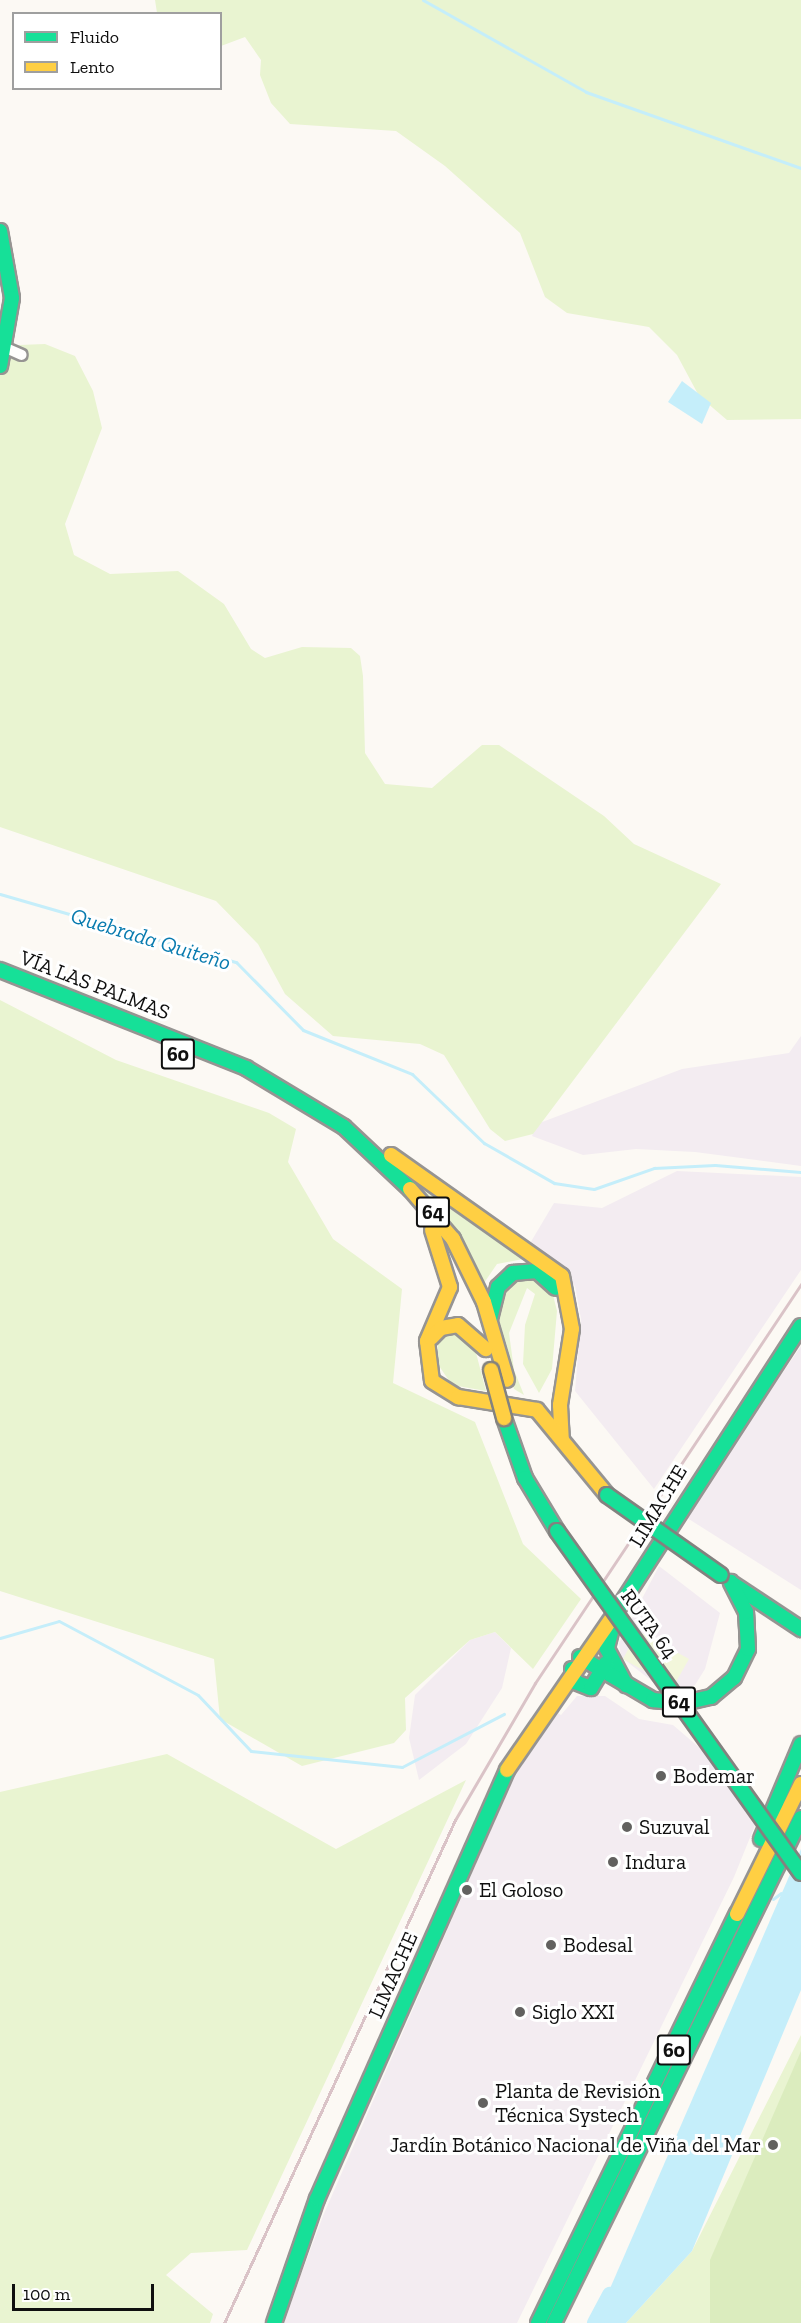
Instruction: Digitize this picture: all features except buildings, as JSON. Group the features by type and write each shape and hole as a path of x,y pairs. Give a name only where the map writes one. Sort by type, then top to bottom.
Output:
{"main road":[{"path":"0,231 12,281 6,348 0,366"},
{"name":"VÍA LAS PALMAS","path":"0,970 246,1068 344,1127 400,1177 444,1226 470,1269 489,1319 507,1380 510,1418"},
{"name":"VÍA LAS PALMAS","path":"0,982 222,1072 290,1106 368,1164 432,1230 464,1284 491,1370 510,1418"},
{"path":"344,1127 562,1276 570,1298 572,1329 560,1405 562,1439"},
{"path":"432,1230 450,1287 427,1346 429,1375 445,1392 532,1407 545,1417 607,1495 726,1578 795,1622 801,1629"},
{"path":"489,1319 498,1287 513,1273 537,1271 552,1281 563,1311 559,1366 549,1394 545,1417"},
{"name":"LIMACHE","path":"791,1339 801,1317"},
{"path":"427,1346 441,1328 458,1324 486,1349"},
{"name":"LIMACHE","path":"576,1663 616,1612 708,1464 801,1326"},
{"path":"532,1407 549,1394"},
{"name":"RUTA 64","path":"510,1418 562,1528 801,1873"},
{"name":"LIMACHE","path":"274,2323 317,2199 489,1807 674,1507 708,1464"},
{"name":"RUTA 64","path":"562,1528 801,1850"},
{"path":"576,1663 653,1700 684,1703 711,1697 729,1684 743,1664 749,1640 746,1612 726,1578"},
{"path":"576,1663 582,1687 595,1686 603,1675 616,1612"},
{"path":"795,1622 801,1640"},
{"path":"609,1653 630,1689"},
{"path":"728,1936 801,1744"},
{"path":"728,1936 801,1784"},
{"name":"60","path":"554,2323 801,1818"},
{"name":"60","path":"538,2323 728,1936"}],"street":[{"path":"6,348 22,355"}],"shaded area":[{"path":"801,1036 801,1166 695,1152 636,1149 583,1155 532,1136 537,1124 682,1069 789,1053"},
{"path":"677,1171 801,1177 801,1270 654,1489 575,1391 581,1319 575,1286 529,1245 554,1203 602,1208"},
{"path":"801,1346 801,1590 684,1516"},
{"path":"659,1566 720,1613 705,1669 695,1685 680,1690 661,1688 621,1657 619,1643"},
{"path":"495,1632 511,1648 502,1688 466,1744 419,1780 409,1738 415,1695 470,1640"},
{"path":"577,1696 605,1696 639,1719 673,1725 764,1803 734,1877 517,2323 283,2323 323,2216 512,1781 554,1711 561,1715"}],"green space":[{"path":"155,0 801,0 801,419 727,420 699,396 677,355 649,327 567,313 545,297 520,233 445,166 396,131 290,124 271,103 260,75 261,60 245,37 222,46 222,12 157,12"},
{"path":"45,344 75,356 93,391 102,428 65,524 74,555 110,574 178,571 224,604 251,649 265,658 302,647 351,648 360,656 363,676 365,753 385,784 432,788 482,745 499,745 604,816 634,844 721,884 533,1134 505,1141 490,1129 444,1055 420,1044 333,1036 285,994 258,944 216,901 0,827 0,360 19,345"},
{"path":"0,1000 116,1060 269,1113 296,1129 288,1162 333,1239 402,1289 393,1383 475,1422 523,1544 581,1599 533,1669 495,1632 470,1640 405,1698 406,1730 394,1743 302,1766 220,1719 214,1659 0,1591"},
{"path":"410,1181 523,1259 497,1264 484,1283 461,1237"},
{"path":"524,1275 552,1291 557,1311 552,1369 539,1393 523,1364 525,1325 535,1294 527,1288 509,1333 514,1370 524,1395 514,1389 499,1338 499,1295"},
{"path":"456,1331 475,1349 486,1391 452,1385 437,1363 438,1340"},
{"path":"638,1631 689,1659 673,1687 623,1659"},
{"path":"167,1754 336,1849 466,1780 247,2250 191,2253 166,2275 213,2314 210,2323 0,2323 0,1792"},
{"name":"Jardín Botánico Nacional de Viña del Mar","path":"801,2035 801,2323 626,2323 692,2251"},
{"name":"Jardín Botánico Nacional de Viña del Mar","path":"801,2051 801,2323 710,2323 710,2260"}],"water":[{"path":"682,381 711,403 702,424 668,402"},
{"path":"801,1849 801,1990 692,2251 626,2323 595,2323"}],"waterway":[{"path":"423,0 586,92 801,168"},
{"name":"Quebrada Quiteño","path":"0,894 236,962 303,1030 412,1074 484,1143 554,1183 594,1189 654,1168 715,1165 801,1172"},
{"path":"0,1638 59,1621 198,1695 251,1751 402,1767 504,1714"},
{"path":"773,1899 781,1893"},
{"path":"595,2323 610,2295"}],"railway":[{"path":"224,2323 455,1820 535,1683 801,1284"}],"traffic: fast":[{"path":"0,231 12,298 0,366"},
{"path":"0,970 246,1068 344,1127 410,1189"},
{"path":"490,1319 498,1287 513,1273 537,1271 556,1288"},
{"path":"614,1615 801,1326"},
{"path":"504,1418 525,1478 557,1531"},
{"path":"607,1495 721,1575"},
{"path":"557,1531 801,1873"},
{"path":"580,1657 653,1700 684,1703 711,1697 734,1678 748,1649 746,1612 731,1582"},
{"path":"733,1584 801,1629"},
{"path":"616,1612 607,1649 626,1685"},
{"path":"572,1669 575,1682 591,1688 606,1663"},
{"path":"761,1839 801,1744"},
{"path":"274,2323 317,2199 507,1770"},
{"path":"554,2323 801,1818"},
{"path":"538,2323 737,1914"}],"traffic: slow":[{"path":"391,1155 562,1276 572,1329 560,1405 562,1439"},
{"path":"410,1189 453,1239 484,1302 507,1380"},
{"path":"432,1230 450,1287 427,1341 432,1381 458,1397 537,1410 607,1495"},
{"path":"431,1338 441,1328 458,1325 486,1349"},
{"path":"491,1370 504,1418"},
{"path":"507,1770 614,1615"},
{"path":"737,1914 801,1784"}],"place":[{"name":"Bodemar","path":"661,1776"},
{"name":"Suzuval","path":"627,1827"},
{"name":"Indura","path":"613,1862"},
{"name":"El Goloso","path":"467,1890"},
{"name":"Bodesal","path":"551,1945"},
{"name":"Siglo XXI","path":"520,2012"},
{"name":"Planta de Revisión Técnica Systech","path":"483,2103"},
{"name":"Jardín Botánico Nacional de Viña del Mar","path":"773,2145"}]}
